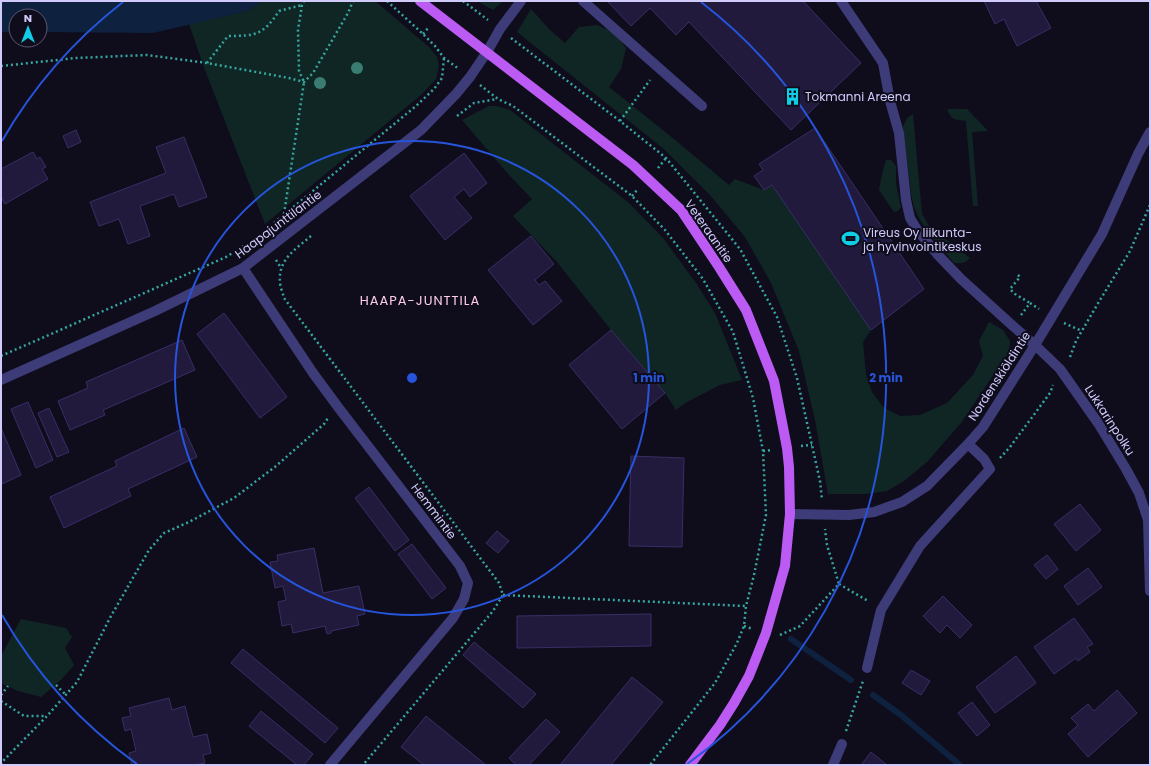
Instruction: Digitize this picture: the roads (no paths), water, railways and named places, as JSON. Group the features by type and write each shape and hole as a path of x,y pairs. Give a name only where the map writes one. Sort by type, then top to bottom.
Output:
{"main road":[{"name":"Veteraanitie","path":"420,1 633,165 681,210 746,310 774,381 787,448 790,514"},
{"path":"690,765 720,725 749,676 766,633 785,566 790,514"}],"street":[{"name":"Haapajunttilantie","path":"1,380 155,311 243,268 421,130 456,94 470,77 500,29 521,1"},
{"path":"583,1 702,106"},
{"name":"Lukkarinpolku","path":"841,1 883,63 890,101 899,133 906,200 910,218 918,231 933,249 961,279 1036,345 1060,369 1098,422 1139,493 1148,520 1150,591"},
{"name":"Nordenskiöldintie","path":"790,514 849,515 874,512 902,502 927,486 968,444 983,427 1036,345 1102,234 1138,154 1150,132"},
{"name":"Hemmintie","path":"243,268 313,373 460,566 468,583 464,599 452,618 330,765"},
{"path":"867,668 881,610 920,546 990,469 984,459 968,444"},
{"path":"833,765 842,744"}],"water":[{"path":"1,1 263,1 247,11 153,33 48,32 48,8 8,8 8,32 1,32"}],"waterway":[{"path":"791,639 851,680"},
{"path":"873,695 901,715 960,765"}],"place":[{"name":"Tokmanni Areena","path":"792,96"},
{"name":"Vireus Oy liikunta- ja hyvinvointikeskus","path":"850,239"}],"district":[{"name":"HAAPA-JUNTTILA","path":"420,300"}]}
